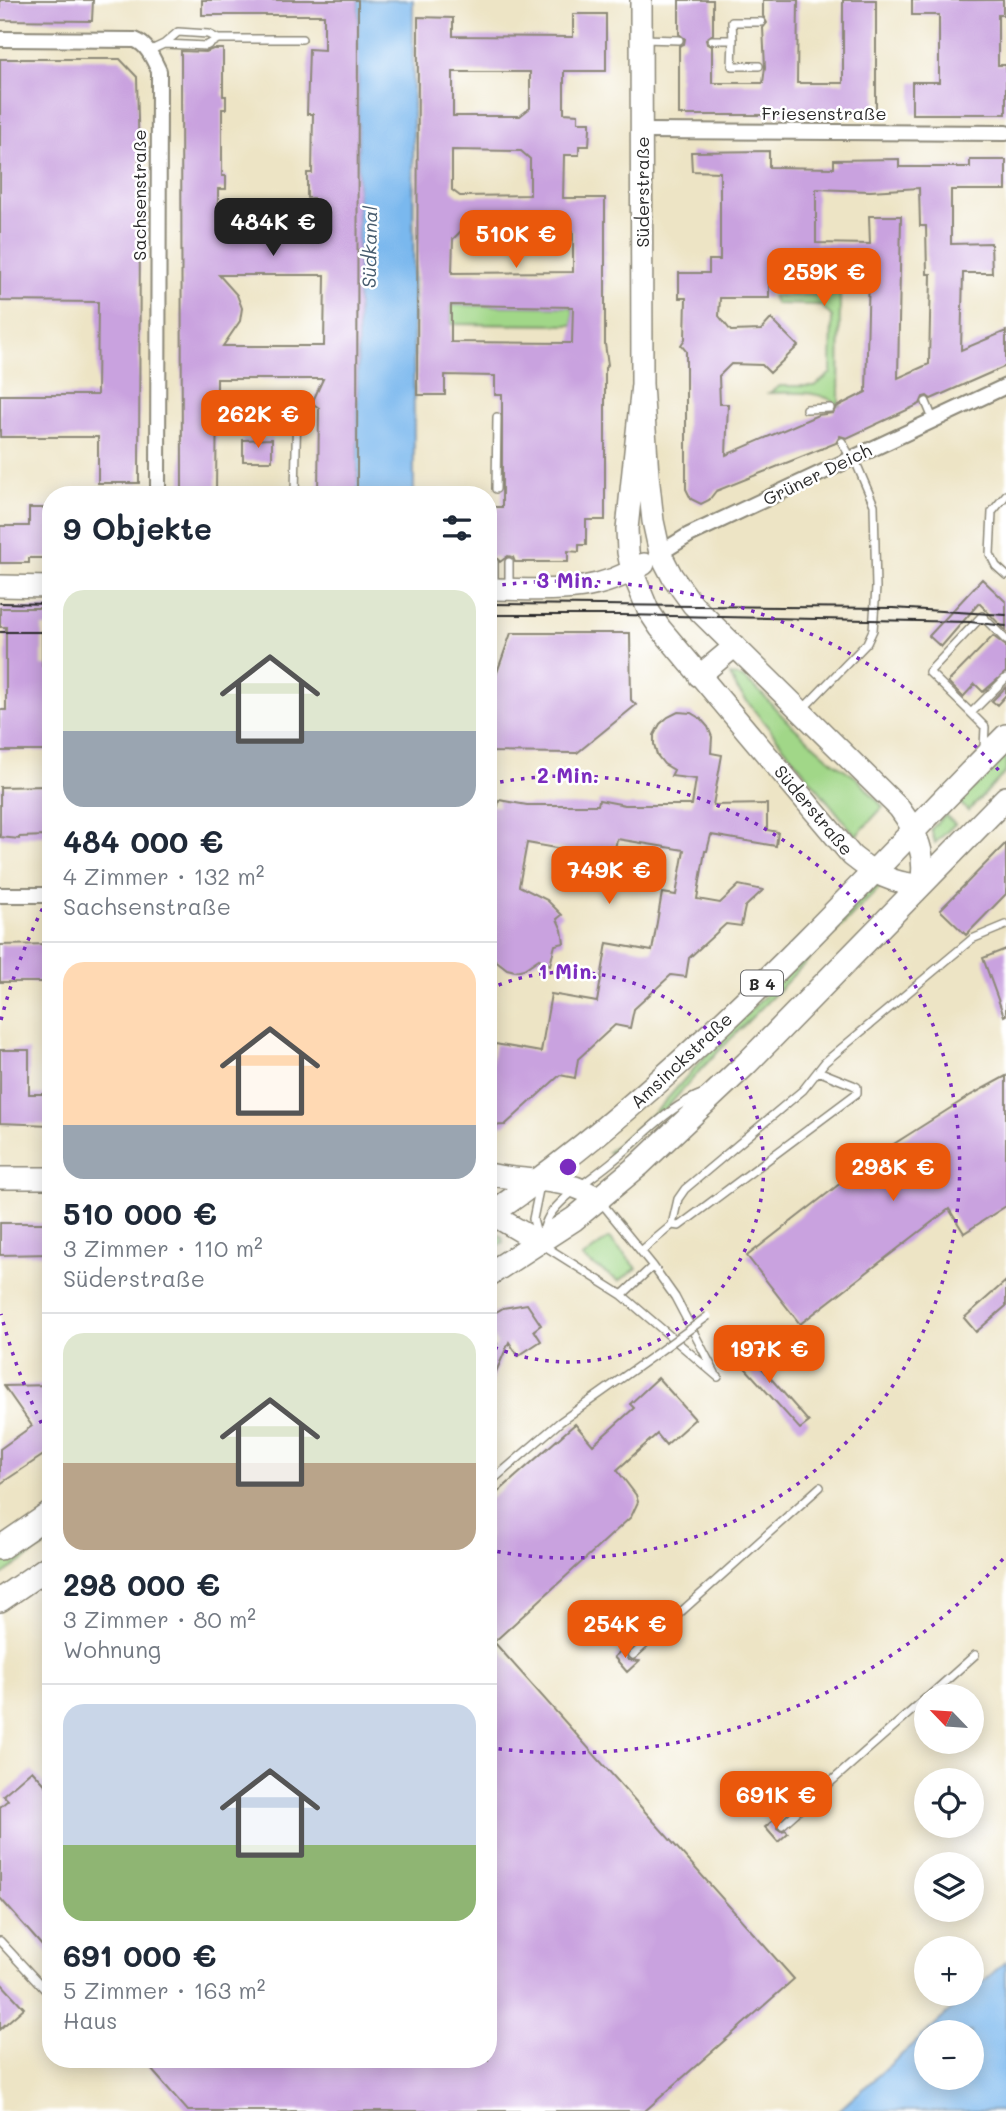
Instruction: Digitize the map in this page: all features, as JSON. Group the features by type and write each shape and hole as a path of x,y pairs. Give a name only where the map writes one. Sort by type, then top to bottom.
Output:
{"main road":[{"name":"Süderstraße","path":"641,0 642,384 648,475 660,553 691,603 899,808 915,829 924,869 920,885 907,885 872,872 852,856 699,676 648,610 632,571 627,529 642,384"},
{"name":"Grüner Deich","path":"497,589 588,588 632,571 660,553"},
{"path":"0,586 42,587"},
{"path":"699,676 734,646"},
{"name":"Amsinckstraße","path":"497,1209 541,1180 649,1091 731,1015 1006,736"},
{"name":"B 4","path":"497,1269 600,1200 723,1087 920,885 1003,808"},
{"path":"497,1176 541,1180 580,1188 600,1200"},
{"path":"0,1178 42,1178"},
{"path":"497,1218 539,1242"},
{"path":"0,1548 42,1519"},
{"path":"0,1600 42,1570"}],"street":[{"path":"0,39 130,40 140,42 149,51"},
{"name":"Sachsenstraße","path":"149,51 159,71 158,486"},
{"name":"Friesenstraße","path":"642,131 1006,133"},
{"name":"Grüner Deich","path":"660,553 683,538 1006,386"},
{"path":"0,895 42,895"}],"lane":[{"path":"759,66 732,66 732,22 761,22"},
{"path":"149,51 164,44 178,32 208,34 218,38 302,39"},
{"path":"164,44 206,46 218,38"},
{"path":"641,40 679,40"},
{"path":"712,40 733,40"},
{"path":"295,486 297,402"},
{"path":"926,402 933,419"},
{"path":"806,409 830,408"},
{"path":"496,486 497,417"},
{"path":"801,711 867,643 873,630 876,588 874,505 853,457 842,442"},
{"path":"1006,495 992,512 990,554 1006,575"},
{"path":"497,589 509,562"},
{"path":"984,758 985,727 929,671 982,616 1006,640"},
{"path":"971,713 1006,678"},
{"path":"669,1229 678,1199 685,1189 803,1090 825,1062 972,939 1006,925"},
{"path":"641,1251 669,1229 679,1226 857,1093 857,1087 818,1072"},
{"path":"539,1242 546,1221 553,1211 669,1112 690,1098 723,1087"},
{"path":"541,1180 533,1219 539,1242 622,1295 718,1377 675,1297 600,1200"},
{"path":"622,1295 653,1266"},
{"path":"497,1476 559,1422 708,1316"},
{"path":"633,1655 820,1487"},
{"path":"942,1684 975,1655"},
{"path":"782,1825 914,1708"},
{"path":"0,1941 42,1986"}],"green space":[{"path":"840,294 839,405 814,394 769,393 780,386 815,386 831,373 832,317 821,305 776,304 772,296"},
{"path":"451,305 573,307 573,325 451,324"},
{"path":"730,675 743,678 760,692 788,722 832,761 857,778 883,807 856,836 737,689"},
{"path":"1006,754 1006,772 968,811 959,802"},
{"path":"945,815 955,824 935,843 931,829"},
{"path":"876,884 881,886 703,1067 662,1113 613,1154 608,1152 659,1108 709,1052"},
{"path":"497,1234 502,1237 503,1243 497,1247"},
{"path":"609,1238 637,1268 619,1281 582,1258"},
{"path":"42,1534 42,1548 0,1576 0,1563"}],"water":[{"name":"Südkanal","path":"358,0 413,0 414,486 357,486"},
{"path":"1006,1961 1006,2111 838,2111 914,2044 914,2090 984,2090 984,2020 940,2020 956,2006 984,2006 984,1981"}],"building":[{"path":"0,0 93,0 92,21 0,20"},
{"path":"202,0 358,0 357,486 318,486 319,408 312,403 323,379 217,379 216,486 182,486 181,51 206,52 223,49 223,96 226,96 226,109 222,109 222,176 226,176 226,189 218,189 218,224 313,225 313,198 307,198 307,173 312,173 313,114 307,114 309,49 324,50 324,15 202,15","holes":["219,275 325,275 324,346 223,346 240,321 242,308 237,295"]},
{"path":"679,0 713,0 713,34 706,39 707,44 712,46 712,83 763,83 763,28 767,23 763,16 763,0 798,0 797,83 843,83 843,0 876,0 876,115 679,115 679,46 684,44 685,39 679,34"},
{"path":"912,0 1003,0 1003,15 998,15 998,65 1006,65 1006,114 912,114 912,82 939,82 939,15 912,15"},
{"path":"573,14 606,14 606,71 564,71 564,113 578,114 578,122 590,122 590,128 589,146 579,146 579,155 564,155 563,198 605,198 605,344 608,365 605,368 605,520 586,520 586,545 579,545 579,552 568,551 568,562 515,562 513,557 508,556 500,562 497,558 497,507 502,507 502,395 495,395 495,376 445,375 445,395 417,395 418,17 453,18 453,36 573,37","holes":["453,72 530,72 530,108 520,116 453,116","452,150 521,151 530,159 530,195 460,196 452,190","461,231 573,231 573,272 452,273 453,239","451,305 573,307 572,343 451,342"]},
{"path":"0,59 120,59 137,77 140,204 139,483 98,483 98,437 0,437 0,395 97,395 98,302 0,301"},
{"path":"769,151 769,167 834,168 834,160 899,159 899,167 970,167 970,160 1006,160 1006,190 951,190 951,244 991,243 992,273 963,273 961,350 1006,331 1006,366 931,399 923,397 920,404 847,438 840,436 836,443 716,491 709,500 701,504 691,499 686,489 686,351 681,345 685,339 686,298 679,298 679,273 709,273 709,260 720,260 720,172 692,171 691,152","holes":["919,188 920,226 926,226 927,274 931,274 929,364 898,378 901,216 869,216 870,244 816,243 816,189 870,191","869,273 866,392 836,407 833,413 818,415 726,455 728,404 720,404 719,376 731,364 762,365 770,373 798,346 771,319 761,330 731,331 719,316 720,298 769,298 769,274"]},
{"path":"272,439 272,461 243,461 243,440"},
{"path":"29,508 42,508 42,558 29,558 29,563 0,563 0,526 29,526"},
{"path":"982,579 1006,602 1006,631 979,603 941,647 929,636"},
{"path":"0,608 42,608 42,751 0,751 0,710 6,710 6,627 0,627"},
{"path":"511,633 630,633 631,700 636,705 577,753 497,752 497,672"},
{"path":"993,636 1006,646 1006,672 983,692 975,684 963,697 948,682"},
{"path":"1006,687 1006,695 997,705 992,701"},
{"path":"678,712 691,713 708,727 712,737 711,753 722,755 713,805 767,804 767,830 778,832 776,846 711,835 705,851 697,899 720,903 739,885 763,890 745,907 741,926 726,924 689,958 686,977 671,975 634,1009 630,1028 615,1025 578,1059 575,1078 560,1075 505,1125 497,1125 497,1044 541,1052 551,994 597,1002 607,943 652,951 662,893 676,895 684,850 617,839 613,858 527,843 519,886 547,900 562,915 557,919 564,943 555,945 550,965 539,959 524,969 507,969 497,961 499,800 527,805 598,805 599,800 625,805 692,805 696,779 671,776 674,770 664,764 657,755 654,744 654,735 668,717"},
{"path":"42,786 42,836 19,839 0,837 0,787"},
{"path":"1006,843 1006,894 966,935 940,910"},
{"path":"42,944 42,982 0,982 0,945"},
{"path":"1006,949 1006,1015 1004,1016 983,958"},
{"path":"0,1050 29,1050 29,1094 42,1094 42,1125 0,1123"},
{"path":"1006,1076 1006,1206 964,1233 949,1209 800,1324 747,1256 878,1154"},
{"path":"0,1223 42,1223 42,1254 0,1255"},
{"path":"1006,1281 1006,1306 976,1332 964,1318"},
{"path":"527,1304 541,1325 534,1330 541,1341 518,1356 509,1342 497,1369 497,1312"},
{"path":"739,1342 809,1422 800,1429 729,1350"},
{"path":"658,1378 695,1419 666,1445 657,1434 617,1470 636,1495 638,1502 631,1517 497,1639 497,1493 575,1424 593,1445 634,1408 630,1404"},
{"path":"42,1385 42,1456 0,1484 0,1449 32,1426 4,1386"},
{"path":"497,1645 794,1979 645,2111 188,2111 150,2068 497,2068"},
{"path":"625,1647 629,1651 629,1660 639,1661 627,1672 614,1657"},
{"path":"32,1770 42,1781 42,1946 0,1898 0,1807 8,1800 3,1795"},
{"path":"776,1818 777,1828 788,1833 778,1842 765,1827"},
{"path":"0,1982 24,2008 0,2029"}],"tram line":[{"path":"0,603 42,604"},
{"path":"497,604 893,608 1006,615"},
{"path":"497,615 970,622 1006,626"},
{"path":"0,632 42,632"}]}
